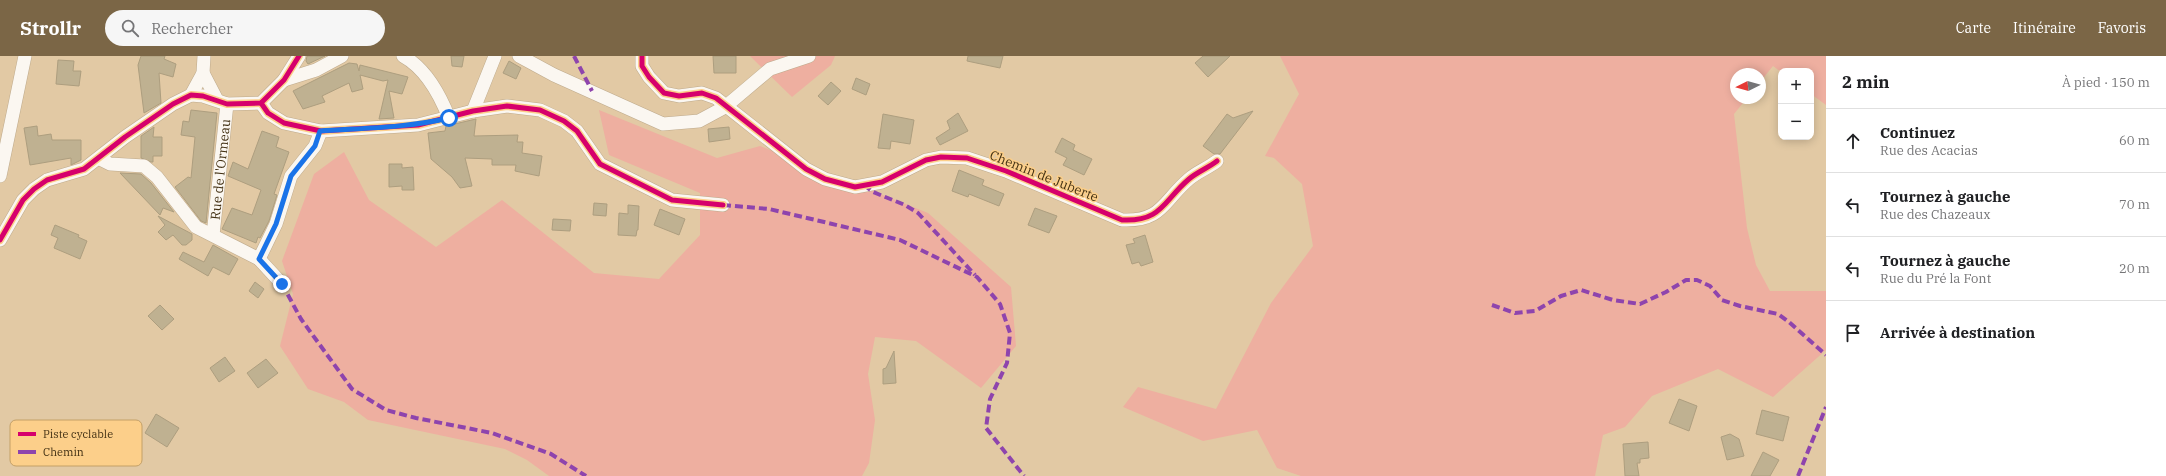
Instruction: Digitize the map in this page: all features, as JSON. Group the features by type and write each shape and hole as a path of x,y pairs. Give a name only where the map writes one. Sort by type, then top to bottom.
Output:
{"street":[{"path":"0,176 25,56"},
{"path":"191,95 203,74 204,56"},
{"path":"0,240 5,221 34,188 47,180 84,170 100,159 125,137 173,104 191,95 203,96 222,102 261,103 284,80 299,56"},
{"path":"284,80 316,70 342,56"},
{"path":"403,56 412,60 424,75 441,99 449,118"},
{"path":"473,112 495,56"},
{"path":"519,56 554,75 664,124 698,121 725,108 770,69 809,56"},
{"name":"Chemin de Juberte","path":"642,56 642,66 649,78 664,93 679,96 702,93 716,98 725,108 806,169 826,179 855,187 882,182 926,160 941,157 967,158 1006,171 1122,220 1138,221 1156,214 1190,178 1208,169 1217,161"},
{"path":"203,74 222,102"},
{"name":"Rue de l'Ormeau","path":"213,235 222,102"},
{"path":"261,103 268,112 284,122 320,131 418,125 473,112 507,106 540,110 564,121 577,131 600,164 672,200 723,205"},
{"path":"259,259 276,224 291,176 315,146 320,131"},
{"path":"100,159 110,164 144,166 157,177 196,227 206,234 213,235 259,259 282,284"}],"shaded area":[{"path":"750,56 835,56 831,65 792,97"},
{"path":"1280,56 1826,56 1826,105 1814,96 1814,68 1778,68 1778,70 1773,66 1766,75 1766,68 1730,68 1730,104 1742,104 1734,114 1747,228 1756,265 1770,291 1826,291 1826,350 1773,397 1718,369 1652,396 1625,427 1603,435 1595,476 1301,476 1277,468 1257,430 1203,441 1123,407 1138,387 1216,409 1271,303 1313,246 1302,184 1274,158 1265,156 1299,94"},
{"path":"599,110 717,158 760,146 928,213 1011,287 1016,346 981,388 916,341 875,337 868,374 875,420 869,463 862,476 549,476 527,460 505,449 368,420 344,402 308,389 280,346 293,294 282,261 314,174 344,152 369,200 436,247 502,200 594,273 659,279 700,235 700,193 609,155"}],"building":[{"path":"141,56 165,56 164,59 176,64 173,77 159,73 161,103 144,113 138,65"},
{"path":"307,56 325,56 308,64 306,61"},
{"path":"451,56 464,56 462,67 452,66"},
{"path":"713,56 736,56 736,73 714,73"},
{"path":"968,56 1003,56 1000,68 967,61"},
{"path":"1203,56 1230,56 1208,77 1195,63"},
{"path":"58,60 74,61 73,71 81,71 79,86 56,84"},
{"path":"509,61 521,68 516,79 503,73"},
{"path":"349,63 357,64 359,71 360,65 408,77 402,94 389,91 394,118 379,119 388,80 383,81 360,75 363,89 352,92 349,83 322,96 325,102 303,109 293,91"},
{"path":"856,78 870,84 866,95 852,89"},
{"path":"831,82 841,91 828,105 818,96"},
{"path":"191,110 217,113 206,223 201,221 175,187 188,177 191,178 195,137 181,135 183,121 189,122"},
{"path":"1253,111 1220,154 1214,154 1203,146 1227,114 1233,118"},
{"path":"958,113 968,131 940,145 936,138 950,129 947,121"},
{"path":"883,114 914,120 910,144 891,141 890,149 878,148"},
{"path":"476,119 474,136 518,135 517,142 523,142 522,153 542,156 539,176 515,171 516,165 492,165 492,159 465,158 472,186 460,188 452,177 431,159 428,133 445,131 446,126"},
{"path":"37,126 38,136 51,134 52,140 81,140 81,160 71,165 71,158 30,165 24,128"},
{"path":"154,127 153,137 162,137 162,156 153,156 153,162 151,162 141,158 141,136"},
{"path":"729,127 730,139 709,142 708,129"},
{"path":"262,131 279,137 276,147 289,152 274,194 277,195 269,221 260,238 258,237 256,243 222,229 232,208 252,215 261,190 228,176 233,162 248,169"},
{"path":"1062,138 1075,145 1073,150 1092,159 1084,175 1063,165 1067,158 1055,152"},
{"path":"389,164 402,164 402,168 413,167 414,190 402,190 402,186 389,187"},
{"path":"959,170 984,180 982,185 1004,194 999,206 969,194 968,197 952,191"},
{"path":"120,173 141,174 151,183 174,212 163,208 160,215"},
{"path":"594,203 607,204 606,216 593,215"},
{"path":"628,205 639,206 638,230 636,236 618,235 619,213 628,214"},
{"path":"1035,208 1057,216 1049,233 1028,225"},
{"path":"660,209 685,219 679,235 654,225"},
{"path":"158,216 192,234 192,240 186,245 182,245 173,235 166,240 158,232 165,225"},
{"path":"553,219 571,220 570,231 552,230"},
{"path":"55,225 79,235 78,237 87,241 80,259 54,248 58,238 51,235"},
{"path":"1145,235 1153,262 1141,266 1139,262 1132,264 1126,245 1135,243 1133,239"},
{"path":"213,245 238,259 229,275 213,267 208,276 179,259 183,252 204,262"},
{"path":"255,282 264,289 258,298 249,291"},
{"path":"160,305 174,319 162,330 148,316"},
{"path":"894,351 896,383 883,384 883,369 886,368"},
{"path":"225,357 235,371 219,382 210,368"},
{"path":"266,359 278,373 258,388 247,373"},
{"path":"1679,399 1697,406 1689,431 1669,423"},
{"path":"1762,410 1789,417 1783,441 1756,434"},
{"path":"156,414 179,428 167,447 145,433"},
{"path":"1730,434 1739,439 1744,456 1727,460 1721,437"},
{"path":"1648,442 1649,458 1640,459 1640,463 1637,463 1639,476 1625,476 1623,444"},
{"path":"1763,452 1779,460 1770,476 1751,476"}],"marked path":[{"path":"574,56 592,91"},
{"path":"864,185 873,192 905,205 918,213 975,275"},
{"path":"723,205 769,209 900,240 977,277 1000,304 1010,333 1007,363 990,399 986,428 1024,476"},
{"path":"1492,305 1515,313 1535,311 1561,296 1581,290 1613,300 1640,304 1666,292 1686,280 1697,280 1710,286 1722,300 1740,306 1778,314 1826,355"},
{"path":"282,284 301,319 352,389 386,410 416,418 492,433 551,454 586,476"},
{"path":"1798,476 1826,407"}],"cycle path":[{"path":"0,240 23,200 34,189 47,180 84,169 125,137 173,104 191,95 203,96 227,104 261,103 284,80 299,56"},
{"path":"642,56 642,66 649,77 664,93 679,96 702,93 716,98 806,169 825,179 855,187 882,182 926,160 941,157 967,158 1006,171 1122,220 1135,220 1146,218 1154,214 1189,179 1217,161"},
{"path":"261,103 268,113 284,123 321,131 418,125 473,111 507,106 540,110 564,121 577,131 600,164 672,200 723,205"}],"route":[{"path":"282,284 259,259 276,224 291,176 315,146 320,131 418,125 449,118"}]}
